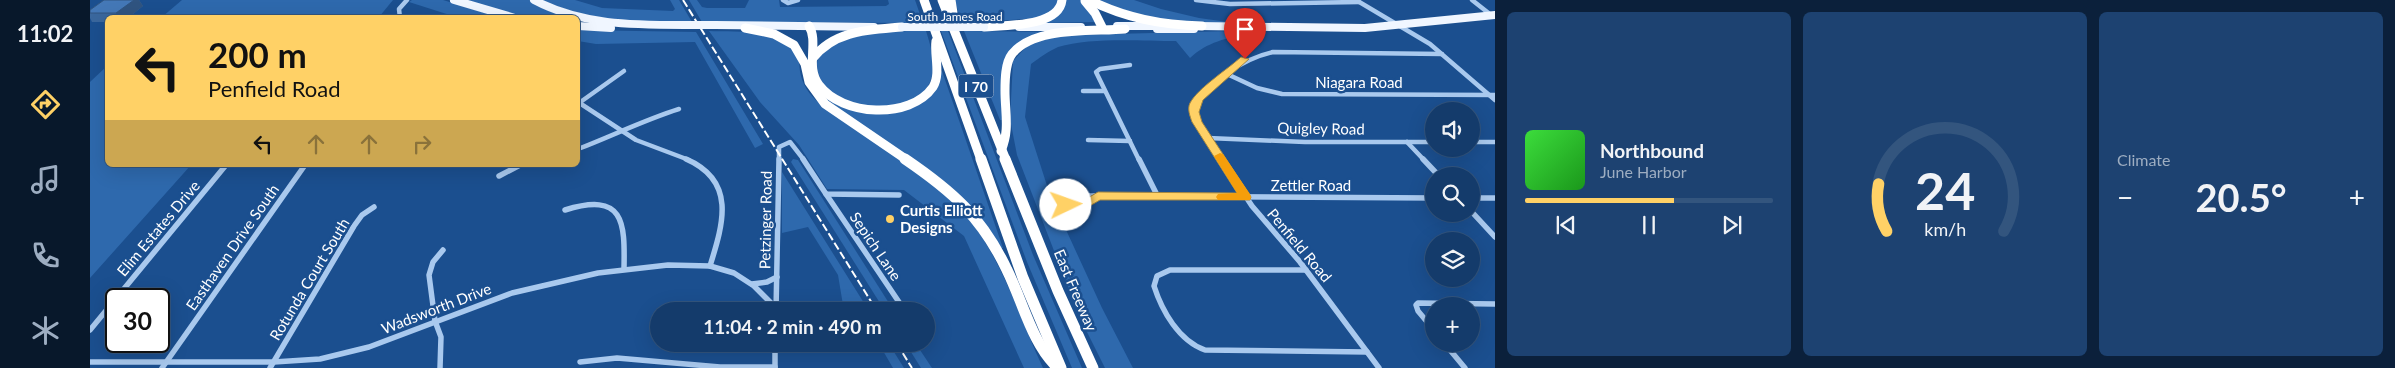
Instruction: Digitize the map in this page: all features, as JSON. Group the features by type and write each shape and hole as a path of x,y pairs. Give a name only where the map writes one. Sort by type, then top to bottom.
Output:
{"highway":[{"name":"I 70","path":"924,0 1024,278 1059,368"},
{"name":"East Freeway","path":"942,0 1058,291 1094,368"},
{"path":"950,20 953,12 951,0"},
{"path":"984,27 1046,19 1061,8 1062,0"},
{"path":"1084,0 1096,13 1102,28"},
{"path":"1089,0 1112,12 1144,22 1202,26"},
{"path":"805,64 806,31 809,26 812,31 812,58 817,83 836,100 863,108 894,108 920,99 932,87 936,72 935,49 937,37"},
{"path":"812,58 824,44 840,35 902,27"},
{"path":"745,28 774,34 786,39 798,48 805,64 809,82 825,104 943,185 970,212 986,232 1007,269 1045,356 1059,368"},
{"path":"1002,151 1007,135 1005,89 1008,62 1012,54 1027,42 1056,34 1125,29"}],"main road":[{"path":"454,0 505,15"},
{"name":"South James Road","path":"534,0 555,11 570,15"},
{"name":"South James Road","path":"580,26 1329,30 1494,15"},
{"name":"South James Road","path":"580,18 632,24 685,27"},
{"name":"South James Road","path":"716,27 809,26"},
{"name":"South James Road","path":"1102,28 1106,26 1347,28"}],"street":[{"path":"399,15 398,9 407,0"},
{"path":"783,0 788,3 798,0"},
{"path":"1196,0 1230,4 1358,1 1442,54 1492,95 1495,100"},
{"path":"1226,0 1230,4"},
{"path":"1290,0 1294,4"},
{"path":"1472,0 1494,15"},
{"name":"Penfield Road","path":"1379,368 1306,270 1246,197 1197,122 1194,104 1245,59 1272,52 1442,54"},
{"path":"1130,65 1100,69 1096,72 1097,77 1158,196"},
{"path":"580,101 624,71"},
{"name":"Niagara Road","path":"1227,74 1257,88 1282,94 1492,95"},
{"path":"1083,91 1104,91"},
{"path":"580,103 645,145 703,168 719,185 724,203 724,213 710,266"},
{"path":"580,148 645,120 679,108"},
{"name":"Quigley Road","path":"1208,138 1425,142"},
{"path":"1088,140 1130,141"},
{"name":"Petzinger Road","path":"776,302 779,147 786,142 794,145 826,194"},
{"path":"1407,142 1430,167"},
{"path":"1480,142 1495,142"},
{"name":"Elim Estates Drive","path":"90,330 224,167"},
{"name":"Easthaven Drive South","path":"162,368 304,167"},
{"path":"498,176 516,167"},
{"path":"826,194 899,195"},
{"name":"Sepich Lane","path":"826,194 899,302"},
{"name":"Zettler Road","path":"1098,196 1076,210 1070,209 1064,200 1068,196 1098,196 1158,196 1425,198"},
{"path":"1480,198 1495,198"},
{"path":"565,210 580,205 595,204 608,207 614,212 623,224 624,269"},
{"name":"Rotunda Court South","path":"272,365 354,226 362,215 374,207"},
{"path":"1480,221 1495,237"},
{"path":"440,368 441,337 435,321 429,275 433,262 444,250"},
{"name":"Wadsworth Drive","path":"90,362 166,361 272,365 312,360 345,354 538,286 624,269 676,265 710,266 734,273 752,284 769,302"},
{"path":"1306,270 1177,269 1164,272 1155,278 1153,287 1157,297 1180,333 1192,345 1214,351 1367,352"},
{"path":"752,284 767,282 777,277"},
{"path":"1425,303 1416,305 1418,311 1425,319"},
{"path":"1480,304 1495,304"},
{"path":"580,362 617,358 720,367 775,368 775,352"},
{"path":"1452,352 1465,368"}],"shaded area":[{"path":"182,0 393,0 381,15 164,15"},
{"path":"412,0 443,0 492,15 450,15 409,2"},
{"path":"461,0 529,0 551,12 562,15 517,15"},
{"path":"542,0 575,0 602,8 673,11 675,9 670,0 679,0 692,22 634,21 597,17 561,8"},
{"path":"689,0 697,0 702,7 707,8 745,8 749,0 779,0 780,7 886,6 889,4 888,0 915,0 923,23 702,22"},
{"path":"955,0 1058,0 1058,7 1042,18 961,23"},
{"path":"1065,0 1082,0 1097,22 1040,23 1060,13 1065,5"},
{"path":"1094,0 1134,0 1199,18 1242,24 1162,22"},
{"path":"580,30 696,32 763,144 755,148 695,42 596,44 580,41"},
{"path":"709,31 745,32 772,36 783,41 792,48 798,57 802,80 809,93 816,100 838,118 917,170 964,212 992,253 1043,368 1024,368 964,236 904,190 827,189 799,145 760,102"},
{"path":"926,31 932,53 933,71 926,89 916,98 887,106 855,103 841,98 830,91 825,86 818,72 817,64 821,53 831,44 846,38 881,32"},
{"path":"941,31 948,31 1033,255 1082,368 1072,368 1027,262"},
{"path":"964,31 1056,32 1013,51 1003,120 1000,120"},
{"path":"1248,31 1250,33 1210,44 1190,58 1176,41 1100,41 1058,47 1031,64 1025,117 1050,195 1102,308 1133,368 1105,368 1080,318 1017,155 1010,119 1013,61 1028,45 1047,38 1075,35"},
{"path":"105,68 105,167 189,167 90,278 90,82"},
{"path":"942,71 1003,248 1001,248 989,230 829,103 821,91 858,109 916,104"},
{"path":"793,159 798,160 888,302 879,302 791,162"},
{"path":"782,172 863,302 842,302 838,275 808,227 782,233"},
{"path":"884,352 894,352 904,368 893,368"},
{"path":"911,352 921,352 932,368 921,368"}],"building":[{"path":"104,0 134,0 116,13 90,13 90,10"}],"railway":[{"path":"683,0 871,302"},
{"path":"902,352 912,368"}],"slow traffic":[{"path":"1220,156 1246,197 1222,197"}],"place":[{"name":"Curtis Elliott Designs","path":"890,219"}],"route":[{"path":"1066,205 1070,209 1076,210 1098,196 1246,197 1197,122 1194,112 1194,104 1199,98 1245,59"}]}
